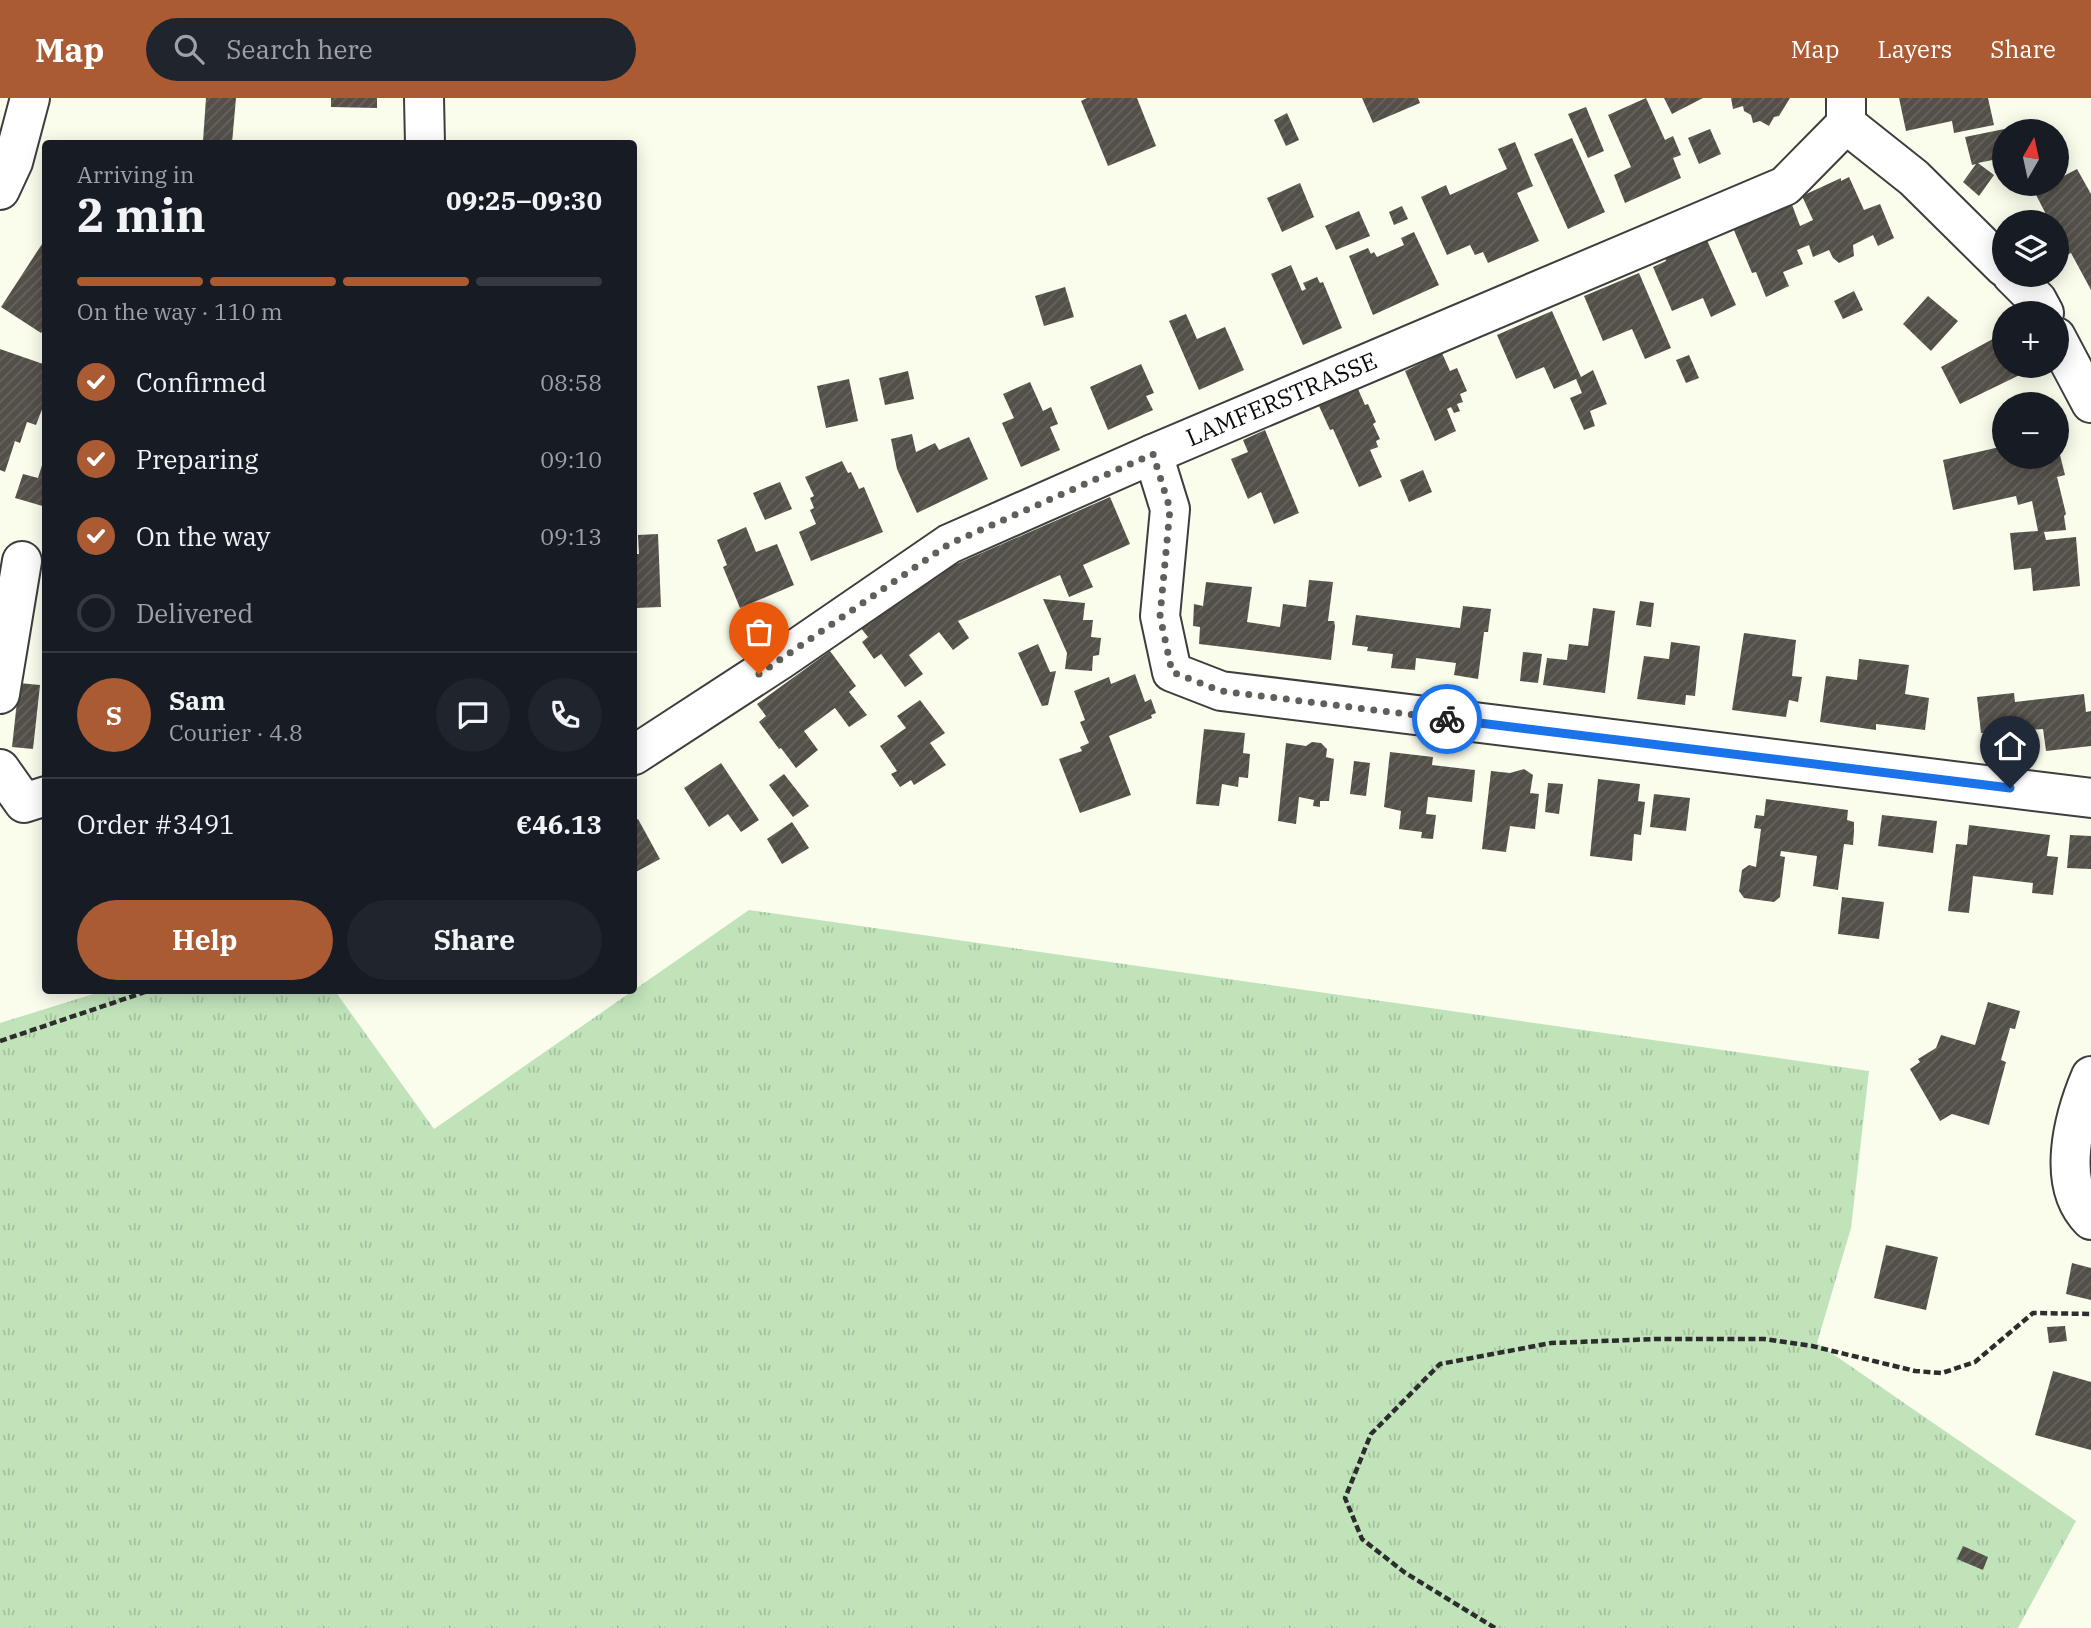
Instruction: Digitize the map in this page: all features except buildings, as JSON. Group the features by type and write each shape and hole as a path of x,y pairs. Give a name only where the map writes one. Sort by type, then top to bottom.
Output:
{"street":[{"path":"0,190 13,162 30,98"},
{"path":"424,98 425,140"},
{"path":"1846,111 1992,255"},
{"name":"LAMFERSTRASSE","path":"637,753 780,660 949,544 1153,454 1786,186 1846,111"},
{"path":"2024,287 2038,301"},
{"path":"2069,350 2091,403"},
{"path":"1153,454 1170,509 1160,616 1172,672 1221,691 2091,798"},
{"path":"0,694 22,558"},
{"path":"0,769 24,803 42,797"},
{"path":"2091,1076 2078,1107 2070,1157 2076,1194 2091,1220"}],"path":[{"path":"0,1041 139,994"},
{"path":"1495,1628 1404,1572 1362,1539 1345,1498 1371,1434 1440,1364 1552,1343 1764,1339 1812,1346 1915,1371 1942,1373 1975,1362 2033,1313 2091,1314"}],"green space":[{"path":"749,910 1869,1071 1851,1228 1817,1343 2076,1521 2018,1628 0,1628 0,1023 93,994 337,994 434,1129 628,994 637,994 637,988"}],"way so far":[{"path":"759,674 949,544 1153,454 1170,509 1160,616 1172,672 1221,691 1447,719"}],"route":[{"path":"1447,719 2010,788"}]}
